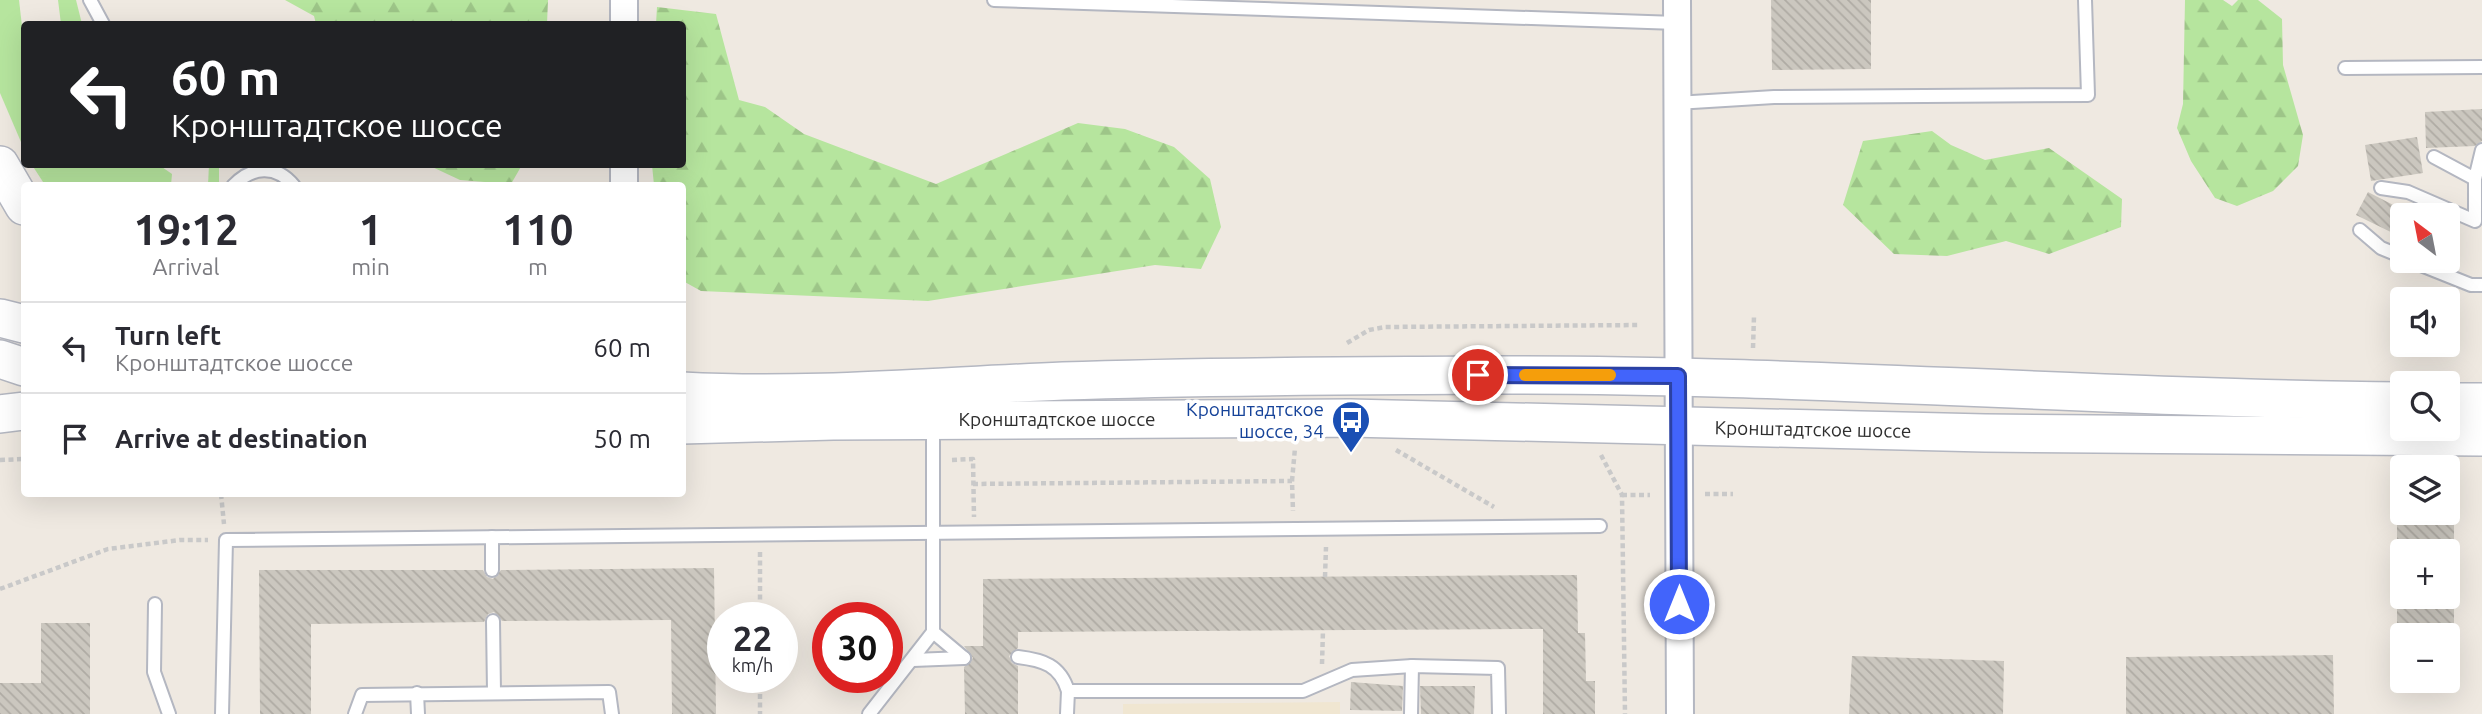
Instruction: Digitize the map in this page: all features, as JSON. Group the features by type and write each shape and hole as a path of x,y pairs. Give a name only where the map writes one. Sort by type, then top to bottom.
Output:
{"main road":[{"path":"0,165 21,201"},
{"path":"0,318 21,323"},
{"path":"0,359 21,366"},
{"name":"Кронштадтское шоссе","path":"686,391 834,390 1155,377 1678,376 2238,399 2390,401"},
{"path":"2460,402 2482,402"},
{"path":"0,414 21,411"},
{"name":"Кронштадтское шоссе","path":"686,425 933,420 1359,418 1678,427 2482,437"}],"street":[{"path":"624,0 624,21"},
{"path":"1677,11 1680,714"}],"lane":[{"path":"90,0 101,21"},
{"path":"994,0 1677,11"},
{"path":"1676,103 1774,97 2088,94 2085,0"},
{"path":"2345,68 2482,67"},
{"path":"2381,188 2408,192 2475,221 2474,179 2482,150"},
{"path":"2434,157 2474,179"},
{"path":"245,168 268,168 286,175 291,182"},
{"path":"2360,230 2381,248 2390,252"},
{"path":"2442,273 2472,285 2482,285"},
{"path":"869,714 933,632 933,420"},
{"path":"222,714 226,540 1600,526"},
{"path":"492,537 492,570"},
{"path":"155,604 154,672 169,714"},
{"path":"493,621 494,692"},
{"path":"913,660 964,657 933,632"},
{"path":"1018,657 1050,663 1064,677 1068,691 1067,714"},
{"path":"1412,666 1412,714"},
{"path":"1068,691 1303,691 1352,670 1412,666 1499,668 1499,714"},
{"path":"355,714 362,695 608,692 612,714"},
{"path":"417,693 418,714"}],"path":[{"path":"1753,351 1754,316"},
{"path":"1347,343 1369,330 1385,327 1640,325"},
{"path":"1293,529 1294,448 1306,449"},
{"path":"1383,450 1408,451"},
{"path":"1396,450 1509,516 1509,527"},
{"path":"1591,456 1601,455 1622,495 1625,714"},
{"path":"0,460 21,459"},
{"path":"933,460 973,460 974,532"},
{"path":"974,484 1292,481"},
{"path":"1705,494 1733,494"},
{"path":"1622,495 1650,495"},
{"path":"0,589 108,549 180,540 226,540 221,497"},
{"path":"1325,577 1326,529"},
{"path":"760,535 760,602"},
{"path":"1322,683 1323,630"},
{"path":"760,693 760,714"}],"shaded area":[{"path":"1340,702 1340,714 1123,714 1123,704"}],"green space":[{"path":"0,0 19,0 21,142 0,93"},
{"path":"58,0 76,0 81,21 61,21"},
{"path":"285,0 548,0 547,21 315,21 314,16"},
{"path":"2185,0 2223,0 2232,6 2238,0 2258,0 2282,19 2283,65 2303,135 2298,166 2273,191 2237,206 2215,198 2191,161 2177,128 2183,104"},
{"path":"657,7 716,14 739,100 765,107 804,134 936,184 1078,123 1125,129 1174,147 1210,179 1221,227 1201,269 1155,265 928,301 701,291 686,283 686,182 654,182 652,168 686,168 686,21 656,21"},
{"path":"1932,131 1951,145 1985,160 2049,148 2122,199 2121,227 2049,254 2006,241 1947,256 1894,254 1843,205 1863,141"},
{"path":"34,168 163,168 172,174 171,182 43,182"},
{"path":"209,168 219,168 219,182 208,182"},
{"path":"434,168 520,168 512,182 460,180"}],"building":[{"path":"1771,0 1871,0 1871,69 1772,70"},
{"path":"2482,109 2482,141 2475,146 2426,148 2425,112"},
{"path":"2417,137 2423,173 2371,181 2365,145"},
{"path":"2368,192 2390,203 2390,232 2356,215"},
{"path":"2397,525 2454,525 2454,539 2397,539"},
{"path":"714,568 714,602 707,602 707,693 716,693 716,714 672,714 671,620 502,621 494,612 488,614 484,622 311,624 311,714 260,714 259,570 483,570 487,577 493,579 501,570"},
{"path":"1577,575 1578,633 1585,633 1586,681 1595,681 1595,714 1543,714 1543,629 1018,632 1018,648 1009,656 1012,663 1018,666 1018,714 965,714 964,667 973,658 964,646 983,646 983,579"},
{"path":"2397,609 2454,609 2454,623 2397,623"},
{"path":"41,623 90,623 90,714 0,714 0,683 41,683"},
{"path":"2333,655 2334,714 2126,714 2126,657"},
{"path":"1852,656 2004,661 2003,714 1849,714"},
{"path":"1351,682 1403,686 1402,711 1350,710"},
{"path":"1420,686 1475,686 1474,714 1421,714"}],"slow traffic":[{"path":"1525,375 1610,375"}],"place":[{"name":"Кронштадтское шоссе, 34","path":"1351,454"}],"route":[{"path":"1478,375 1678,376 1679,604"}]}
